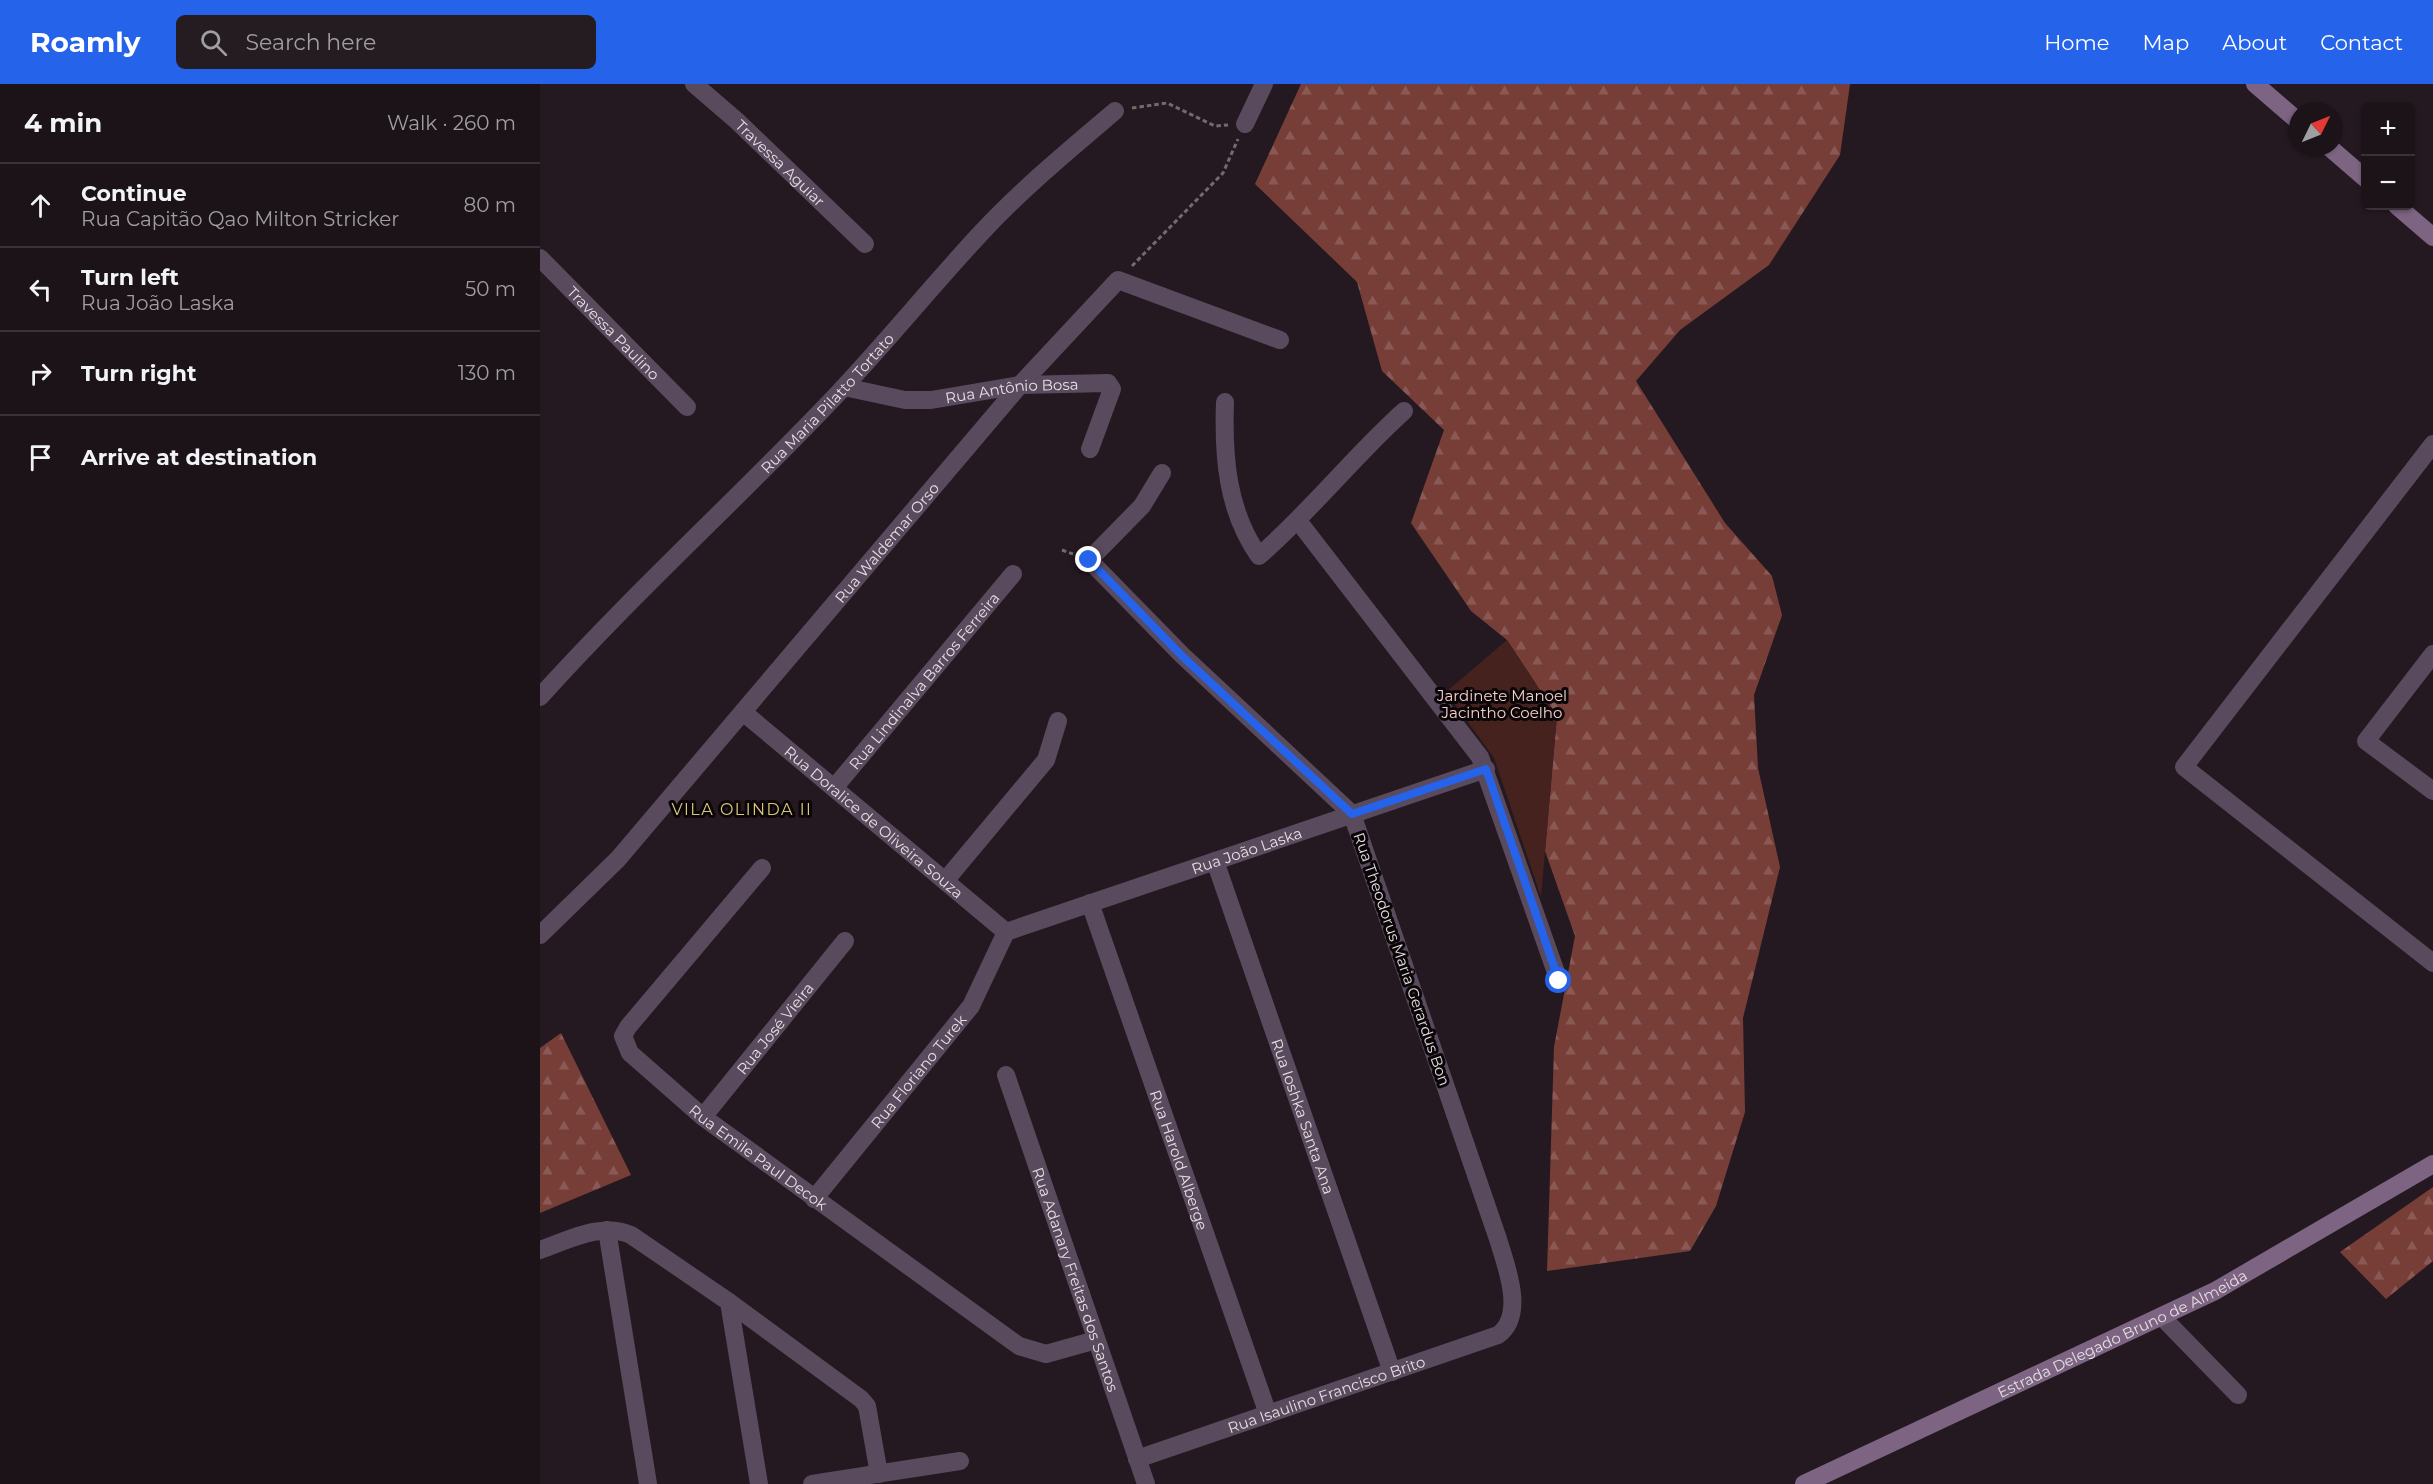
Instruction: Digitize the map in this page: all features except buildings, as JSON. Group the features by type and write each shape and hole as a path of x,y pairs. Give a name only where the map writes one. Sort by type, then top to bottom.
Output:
{"main road":[{"path":"2256,84 2289,112"},
{"path":"2340,156 2361,174"},
{"path":"2402,210 2433,237"},
{"name":"Estrada Delegado Bruno de Almeida","path":"1804,1484 2224,1286 2433,1164"}],"street":[{"name":"Travessa Aguiar","path":"694,84 737,121 864,244"},
{"path":"1245,124 1264,84"},
{"name":"Rua Maria Pilatto Tortato","path":"540,697 605,625 718,517 844,387 981,234 1048,168 1114,111"},
{"name":"Travessa Paulino","path":"540,258 687,407"},
{"path":"1118,280 1280,340"},
{"name":"Rua Waldemar Orso","path":"540,935 606,872 1020,385 1118,280"},
{"name":"Rua Antônio Bosa","path":"844,387 905,400 931,400 1020,385 1111,385 1112,389 1090,449"},
{"path":"1225,402 1224,432 1230,486 1236,512 1250,543 1259,556 1299,522 1368,443 1404,411"},
{"path":"2433,444 2184,767 2433,963"},
{"name":"Rua Theodorus Maria Gerardus Bon","path":"1162,473 1142,506 1089,560 1182,656 1352,814 1498,1239 1512,1295 1510,1322"},
{"path":"1299,522 1475,749 1486,769 1559,981"},
{"name":"Rua Lindinalva Barros Ferreira","path":"834,788 1013,574"},
{"path":"2433,654 2366,741 2433,791"},
{"name":"Rua Doralice de Oliveira Souza","path":"743,712 1006,932"},
{"path":"945,881 1046,760 1058,721"},
{"name":"Rua João Laska","path":"1006,932 1486,769"},
{"name":"Rua Ioshka Santa Ana","path":"1215,861 1392,1372"},
{"name":"Rua Emile Paul Decok","path":"762,868 623,1036 630,1053 703,1117 1019,1346 1046,1354 1096,1340"},
{"name":"Rua Harold Alberge","path":"1090,903 1268,1414"},
{"name":"Rua Floriano Turek","path":"814,1199 971,1006 1006,932"},
{"name":"Rua José Vieira","path":"703,1117 845,941"},
{"name":"Rua Adanary Freitas dos Santos","path":"1006,1075 1146,1484"},
{"path":"607,1230 648,1484"},
{"path":"540,1250 607,1230 631,1235 729,1302 861,1398 867,1406 879,1473"},
{"path":"729,1302 759,1484"},
{"path":"2162,1317 2238,1395"},
{"name":"Rua Isaulino Francisco Brito","path":"1137,1459 1498,1335 1510,1322"},
{"path":"812,1484 960,1461"}],"path":[{"path":"1114,111 1167,103 1215,126"},
{"path":"1118,280 1223,173 1245,124"}],"green space":[{"path":"1301,84 1850,84 1840,155 1769,265 1680,330 1636,381 1725,523 1772,576 1782,615 1754,695 1758,768 1780,867 1743,1018 1745,1112 1716,1206 1690,1251 1547,1271 1554,1047 1575,936 1545,851 1557,716 1507,640 1471,611 1411,523 1444,430 1382,371 1357,282 1255,184"},
{"name":"Jardinete Manoel Jacintho Coelho","path":"1507,640 1557,716 1541,897 1494,758 1446,692"},
{"path":"561,1033 631,1175 540,1213 540,1048"},
{"path":"2433,1187 2433,1261 2386,1299 2340,1252"}],"district":[{"name":"VILA OLINDA II","path":"742,809"}],"route":[{"path":"1089,560 1182,656 1352,814 1486,769 1559,981"}]}
